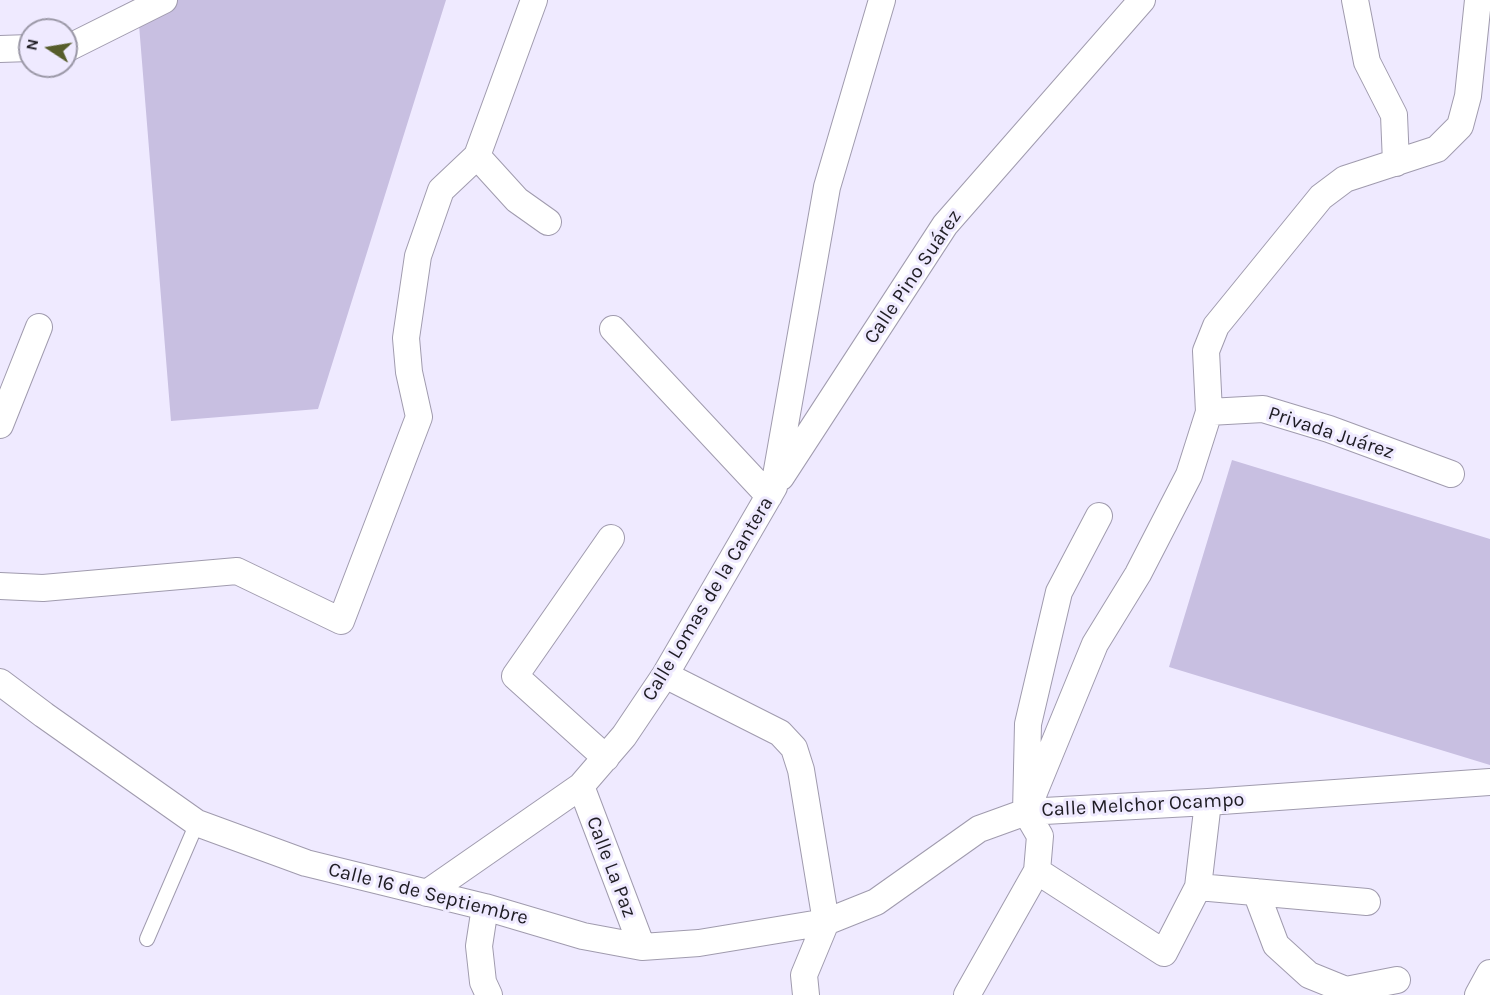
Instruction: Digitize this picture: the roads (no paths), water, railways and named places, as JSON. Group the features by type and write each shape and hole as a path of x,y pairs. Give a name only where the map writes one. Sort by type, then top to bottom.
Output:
{"street":[{"path":"78,41 164,0"},
{"path":"0,586 43,588 237,571 341,621 419,417 406,338 418,256 441,190 477,156 534,0"},
{"name":"Calle Lomas de la Cantera","path":"427,893 580,786 606,758 624,736 665,675 772,492 827,187 882,0"},
{"name":"Calle Pino Suárez","path":"772,492 945,225 1142,0"},
{"path":"1355,0 1367,62 1394,115 1396,163"},
{"path":"1026,812 1095,644 1138,574 1189,475 1209,412 1206,351 1216,326 1321,197 1345,179 1437,149 1460,126 1468,96 1478,0"},
{"path":"0,49 18,48"},
{"path":"477,156 517,200 548,222"},
{"path":"0,425 39,327"},
{"path":"613,329 772,492"},
{"name":"Privada Juárez","path":"1209,412 1263,409 1329,429 1451,474"},
{"path":"967,995 1037,871 1040,836 1026,812 1028,724 1059,592 1099,516"},
{"path":"606,758 515,676 611,538"},
{"path":"665,675 780,733 794,748 801,770 826,921 804,975 806,995"},
{"name":"Calle 16 de Septiembre","path":"0,682 197,823 306,863 485,907 583,936 642,947 699,943 826,921"},
{"name":"Calle Melchor Ocampo","path":"826,921 876,902 979,829 1026,812 1490,782"},
{"name":"Calle La Paz","path":"580,786 642,947"},
{"path":"1037,871 1164,953 1198,887 1208,802"},
{"path":"1198,887 1367,902"},
{"path":"1256,892 1276,945 1308,975 1346,990 1397,980"},
{"path":"485,907 479,946 483,982 489,995"},
{"path":"1478,995 1490,973"}],"lane":[{"path":"147,939 197,823"}]}
